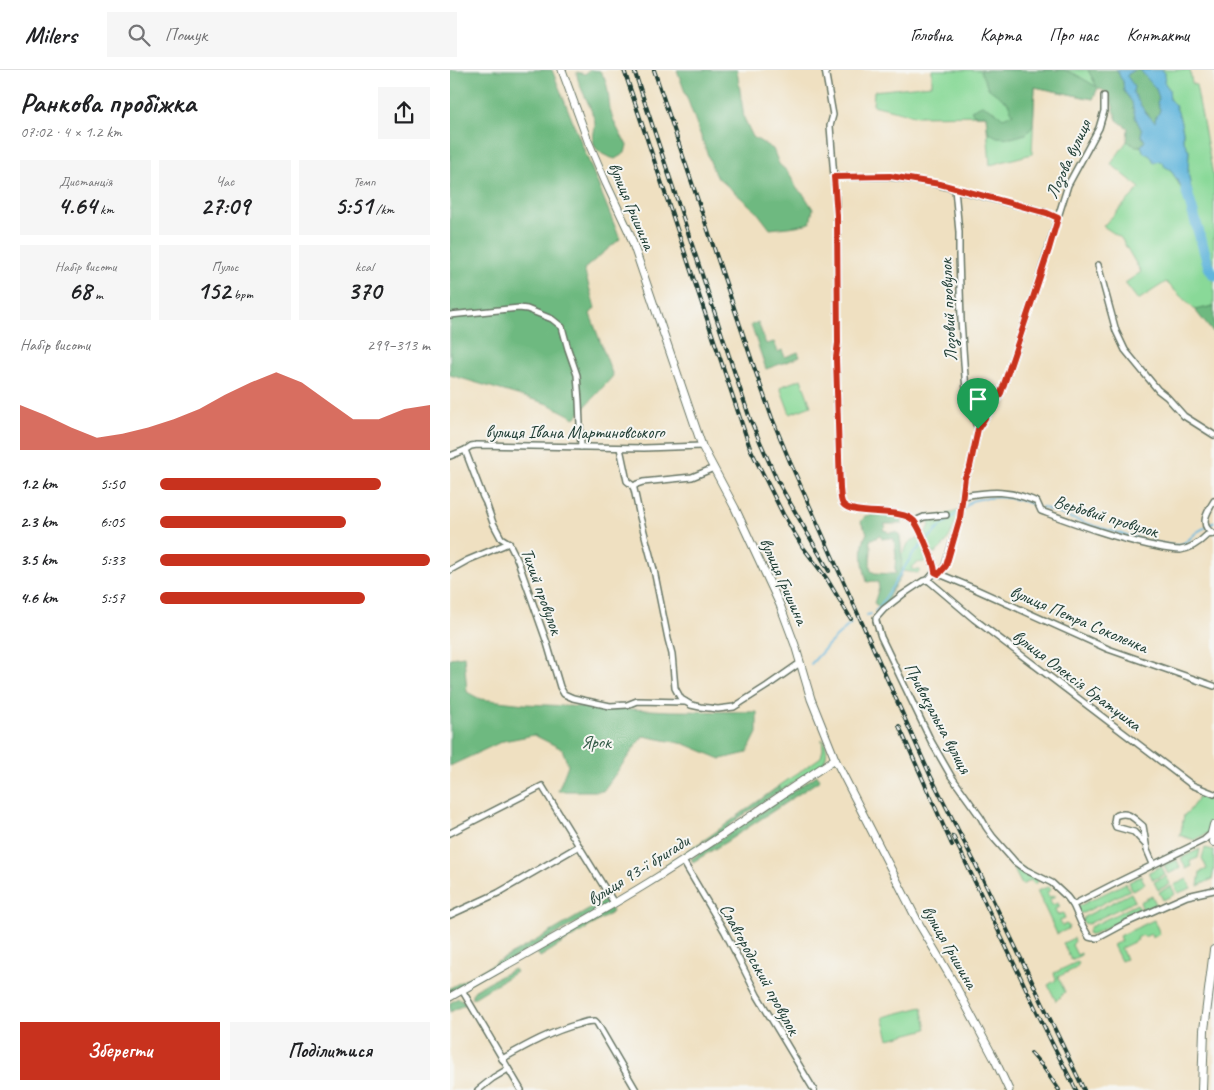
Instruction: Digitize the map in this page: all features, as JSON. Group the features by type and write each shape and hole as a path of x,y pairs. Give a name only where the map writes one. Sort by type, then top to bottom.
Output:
{"main road":[{"name":"вулиця Гришина","path":"562,70 588,142 629,232 702,446 735,508 780,605 792,634 811,699 835,758 918,922 959,992 1009,1090"},
{"name":"вулиця 93-ї бригади","path":"450,997 563,934 683,861 835,758"},
{"path":"1213,829 1214,842"},
{"path":"1202,1090 1204,1030 1214,950"}],"street":[{"path":"825,70 832,102 833,115 830,126 837,216 838,343 836,358 842,503 846,507 874,513 908,516 915,522 925,541 937,573"},
{"name":"Лозова вулиця","path":"876,618 902,595 923,581 928,580 946,566 960,518 965,477 970,467 978,429 1001,393 1072,176 1099,128 1104,111 1104,96"},
{"path":"834,177 890,176 927,182 1047,213 1058,218"},
{"name":"Лозовий провулок","path":"954,188 959,232 960,311 966,391 968,404 978,429"},
{"path":"1098,265 1116,331 1125,350 1158,390 1184,416 1214,436"},
{"path":"450,315 526,308 552,319 562,327 577,376 580,447"},
{"name":"вулиця Івана Мартиновського","path":"450,456 470,446 477,445 620,448 702,446"},
{"path":"620,448 628,481 633,487 654,570 672,654 675,688 681,699 691,705 708,708 734,707 800,663"},
{"name":"Тихий провулок","path":"465,450 493,523 501,538 509,543 518,561 561,691 573,698 610,706 626,705 637,701 685,702"},
{"path":"633,487 643,482 692,477 714,468"},
{"name":"Вербовий провулок","path":"963,496 1002,492 1024,497 1037,502 1041,511 1065,520 1111,535 1180,550 1200,542 1207,535 1214,534"},
{"name":"Вербовий провулок","path":"1214,501 1205,520 1207,527 1214,534"},
{"path":"915,522 924,517 946,515"},
{"path":"450,570 474,557 509,543"},
{"name":"вулиця Петра Соколенка","path":"937,573 1108,649 1214,686"},
{"name":"вулиця Олексія Братушка","path":"928,580 974,619 1192,785 1214,793"},
{"name":"Привокзальна вулиця","path":"876,618 881,637 931,741 951,776 993,837 1015,862 1026,870 1052,883 1067,897 1089,937 1098,938 1126,923 1188,896 1214,890"},
{"path":"450,833 542,786 614,903"},
{"path":"1146,845 1134,832 1116,827 1114,822 1115,816 1122,813 1129,815 1143,826 1146,845 1154,864"},
{"path":"1073,905 1204,840 1213,829"},
{"path":"1204,840 1214,842"},
{"path":"450,915 498,893 580,846"},
{"name":"Славгородський провулок","path":"683,861 725,932 757,995 814,1090"},
{"path":"462,990 521,1090"},
{"path":"502,1059 550,1034 570,1026 595,1020 636,1090"},
{"path":"478,1090 493,1078 508,1070"}],"green space":[{"path":"450,70 552,70 620,239 584,269 595,308 590,314 613,376 575,418 548,404 450,375"},
{"path":"590,70 600,71 603,76 607,85 613,119 627,145 625,153 615,159 602,153 594,144 595,121 577,77 577,72 585,74"},
{"path":"677,70 737,70 744,118 753,137 773,149 779,164 789,173 797,189 804,195 813,209 810,223 770,229 757,212 715,175"},
{"path":"932,70 1088,70 1098,87 1093,99 1035,87 1032,154 990,165 986,115 917,116 873,105 874,91 932,85"},
{"path":"980,70 1064,70 1097,87 1088,70 1116,70 1123,81 1124,91 1132,102 1136,119 1142,131 1141,135 1145,141 1141,146 1135,146 1127,141 1128,128 1117,120 1109,93 1098,88 1093,99 1035,87 1033,126 1026,134 1011,138 997,137 988,132 986,115 974,115 971,110 982,105 1003,118 1013,114 1008,103 988,88"},
{"path":"1135,70 1142,71 1156,89 1159,98 1157,103 1160,109 1156,123 1143,109 1133,93 1134,86 1127,77 1129,73"},
{"path":"1162,70 1190,70 1192,84 1196,85 1214,180 1214,306 1195,310 1166,282 1138,300 1125,283 1141,272 1121,238 1103,226 1140,188 1111,164 1127,141 1135,146 1141,146 1144,153 1150,156 1154,163 1158,161 1164,163 1171,170 1183,196 1192,194 1188,172 1189,151 1183,140 1179,115 1175,105 1170,100 1169,89 1164,82 1165,73"},
{"path":"1214,306 1214,334 1195,310"},
{"path":"758,322 766,344 774,342 778,352 782,350 785,357 798,352 800,357 766,369 751,325"},
{"path":"801,379 811,406 790,414 780,387"},
{"path":"961,509 945,543 939,550 932,553 926,535 927,529 930,526 928,521"},
{"path":"865,516 899,516 902,518 902,524 884,524 886,527 883,530 899,534 901,574 887,602 880,608 874,603 879,588 878,582 867,582 863,564 862,551 867,533 861,522","holes":["880,535 882,539 894,539 896,573 875,573 871,571 871,548 869,543 871,539"]},
{"path":"919,538 923,540 929,558 911,568 920,571 918,573 901,571 901,555 911,541"},
{"name":"Ярок","path":"464,656 467,692 480,699 525,704 671,711 757,712 757,733 747,753 721,759 685,744 643,736 603,791 558,791 568,765 562,749 534,735 503,741 450,766 450,658"},
{"path":"822,739 827,751 823,763 781,790 779,786 821,757 823,749"},
{"path":"817,775 820,780 693,862 691,859"},
{"path":"779,786 781,790 736,820 725,830 701,842 710,836"},
{"path":"1199,797 1214,800 1214,825 1212,831 1194,840 1179,835 1184,815"},
{"path":"701,842 695,849 669,865 665,865"},
{"path":"1205,848 1214,850 1214,870 1212,879 1198,886 1200,872 1207,869 1202,858"},
{"path":"1200,849 1198,858 1190,861 1192,866 1186,869 1181,858"},
{"path":"1008,858 1036,877 1038,882 1034,884 1031,880 1022,885"},
{"path":"1177,860 1180,868 1168,874 1164,865"},
{"path":"1161,866 1165,874 1153,880 1149,872"},
{"path":"1141,876 1145,884 1132,890 1129,882"},
{"path":"1166,876 1170,884 1158,890 1154,882"},
{"path":"1187,879 1191,888 1178,893 1174,885"},
{"path":"1126,883 1130,890 1083,913 1079,913 1077,909 1079,906"},
{"path":"1171,886 1175,894 1163,900 1159,892"},
{"path":"1048,887 1051,890 1047,892 1049,897 1055,895 1055,897 1050,899 1052,905 1058,903 1060,907 1055,909 1057,915 1063,913 1065,918 1060,920 1062,926 1066,924 1069,926 1068,929 1057,934 1037,891"},
{"path":"1131,893 1135,901 1088,924 1082,921 1084,917"},
{"path":"1152,896 1156,904 1143,910 1140,902"},
{"path":"609,898 611,903 450,994 450,988"},
{"path":"1137,904 1141,911 1093,934 1089,934 1090,927"},
{"path":"611,908 613,912 540,957 537,953"},
{"path":"1154,920 1160,934 1152,938 1151,934 1144,937 1143,935 1137,938 1138,940 1121,948 1126,959 1121,961 1113,945 1121,941 1119,936"},
{"path":"1074,938 1075,941 1072,945 1077,955 1081,953 1081,955 1071,960 1063,943"},
{"path":"1077,962 1079,963 1076,968 1058,977 1065,992 1056,1001 1048,985 1056,980 1054,973"},
{"path":"514,969 516,972 472,999 472,994 477,988"},
{"path":"458,998 466,1004 450,1012 450,1003"},
{"path":"922,1007 927,1029 889,1039 883,1017"}],"water":[{"path":"1116,70 1135,70 1127,76 1134,86 1133,93 1145,112 1155,122 1160,109 1157,103 1159,98 1156,89 1140,70 1162,70 1165,73 1164,82 1169,89 1170,100 1175,105 1179,115 1183,140 1189,151 1188,172 1192,194 1191,202 1186,202 1181,186 1171,170 1164,166 1164,163 1159,161 1154,163 1150,156 1144,153 1141,146 1145,141 1141,135 1142,131 1136,119 1132,102 1124,91 1123,81"}],"waterway":[{"path":"1186,189 1209,267 1214,275"},
{"path":"963,510 971,501 996,497 1012,498 1037,506"},
{"path":"1042,507 1105,529 1144,540 1171,545 1184,543 1197,532 1214,522"},
{"path":"875,611 913,554 941,526 959,512"},
{"path":"867,615 871,614"},
{"path":"811,664 851,623"}],"railway":[{"path":"624,70 750,448 783,514 802,546 827,579 851,619"},
{"path":"634,70 750,419 777,480 829,571"},
{"path":"654,70 754,367 790,462 930,775 980,873 1084,1090"},
{"path":"899,726 952,845"},
{"path":"953,836 1076,1090"},
{"path":"1031,1053 1059,1090"}],"route":[{"path":"890,176 940,184 1047,213 1058,218 1001,393 978,429 970,467 965,477 960,518 946,566 939,574 935,572 931,556 922,535 915,522 908,516 874,513 846,507 842,503 836,358 838,343 837,216 834,177 890,176"}]}
